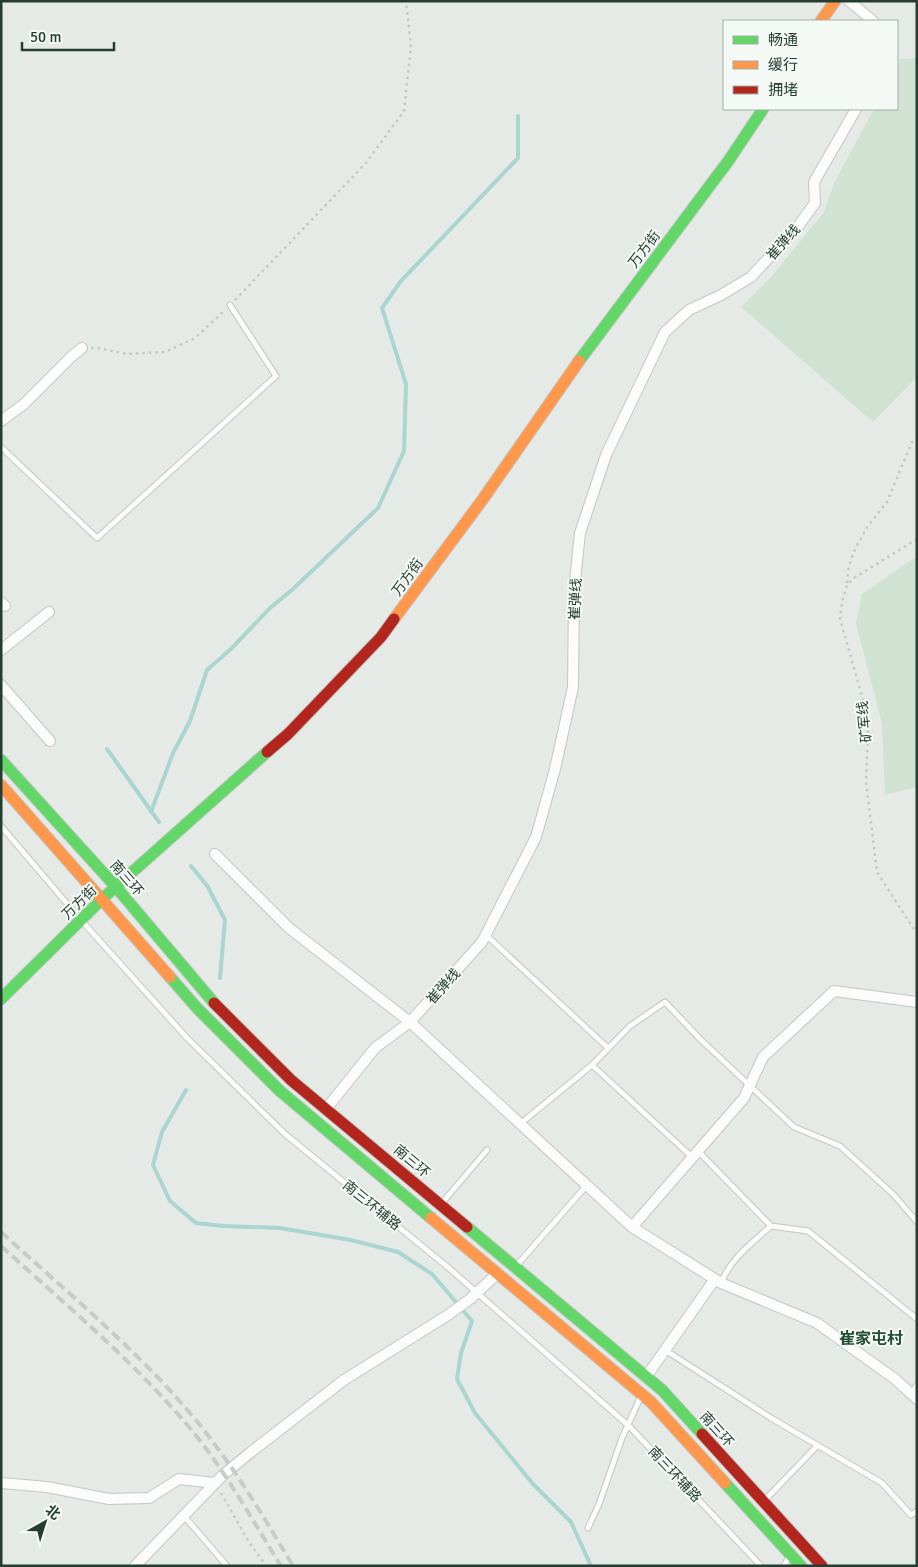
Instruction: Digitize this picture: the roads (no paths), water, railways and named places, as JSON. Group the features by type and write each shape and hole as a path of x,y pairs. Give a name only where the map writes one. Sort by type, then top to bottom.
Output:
{"main road":[{"path":"823,20 835,1"},
{"name":"万方街","path":"1,999 102,899 288,734 381,637 483,499 570,373 729,160 762,110"},
{"name":"南三环","path":"1,760 116,888 209,998 291,1080 662,1390 822,1566"},
{"path":"1,785 197,1008 280,1091 651,1402 801,1566"}],"street":[{"path":"848,1 872,20"},
{"name":"崔弹线","path":"326,1109 376,1048 410,1022 482,942 536,837 555,769 573,686 574,590 580,533 606,455 665,332 689,310 722,295 751,277 799,225 815,203 814,182 855,110"},
{"path":"1,420 24,404 82,348"},
{"path":"1,650 49,612"},
{"path":"1,685 50,741"},
{"path":"215,854 290,928 410,1022 632,1227 718,1281 817,1323 915,1391"},
{"path":"632,1227 744,1098 763,1057 834,991 917,1002"},
{"path":"135,1566 216,1483 251,1452 344,1380 448,1315 474,1296 498,1273"},
{"path":"646,1378 718,1281"},
{"path":"1,1483 47,1487 109,1499 149,1498 179,1479 216,1483"}],"lane":[{"path":"1,447 98,538 276,376 230,305"},
{"name":"南三环辅路","path":"1,826 81,920 187,1038 286,1134 474,1296 628,1424 761,1566"},
{"path":"486,935 608,1048"},
{"path":"520,1124 592,1065 630,1026 665,1002 701,1040 794,1127 840,1146 894,1195 917,1222"},
{"path":"592,1065 695,1154 771,1226 808,1231 917,1319"},
{"path":"440,1205 487,1150"},
{"path":"515,1267 587,1185"},
{"path":"718,1281 739,1254 771,1226"},
{"path":"665,1350 771,1418 882,1483 911,1515 917,1511"},
{"path":"588,1528 599,1504 628,1424 642,1394"},
{"path":"763,1501 817,1446"},
{"path":"184,1516 227,1566"},
{"path":"784,1566 790,1554"}],"waterway":[{"path":"151,812 173,753 190,721 207,670 232,648 270,608 293,589 378,508 404,451 406,384 382,308 401,281 518,158 518,116"},
{"path":"107,749 159,822"},
{"path":"191,866 208,887 225,920 220,978"},
{"path":"186,1090 162,1132 153,1165 170,1201 196,1223 280,1228 351,1240 398,1252 432,1274 472,1321 461,1353 457,1379 475,1413 533,1484 571,1522 591,1566"}],"railway":[{"path":"1,1232 132,1351 181,1402 239,1479 293,1566"},
{"path":"1,1246 125,1359 194,1433 218,1465 281,1566"}],"district":[{"name":"崔家屯村","path":"871,1338"}]}
